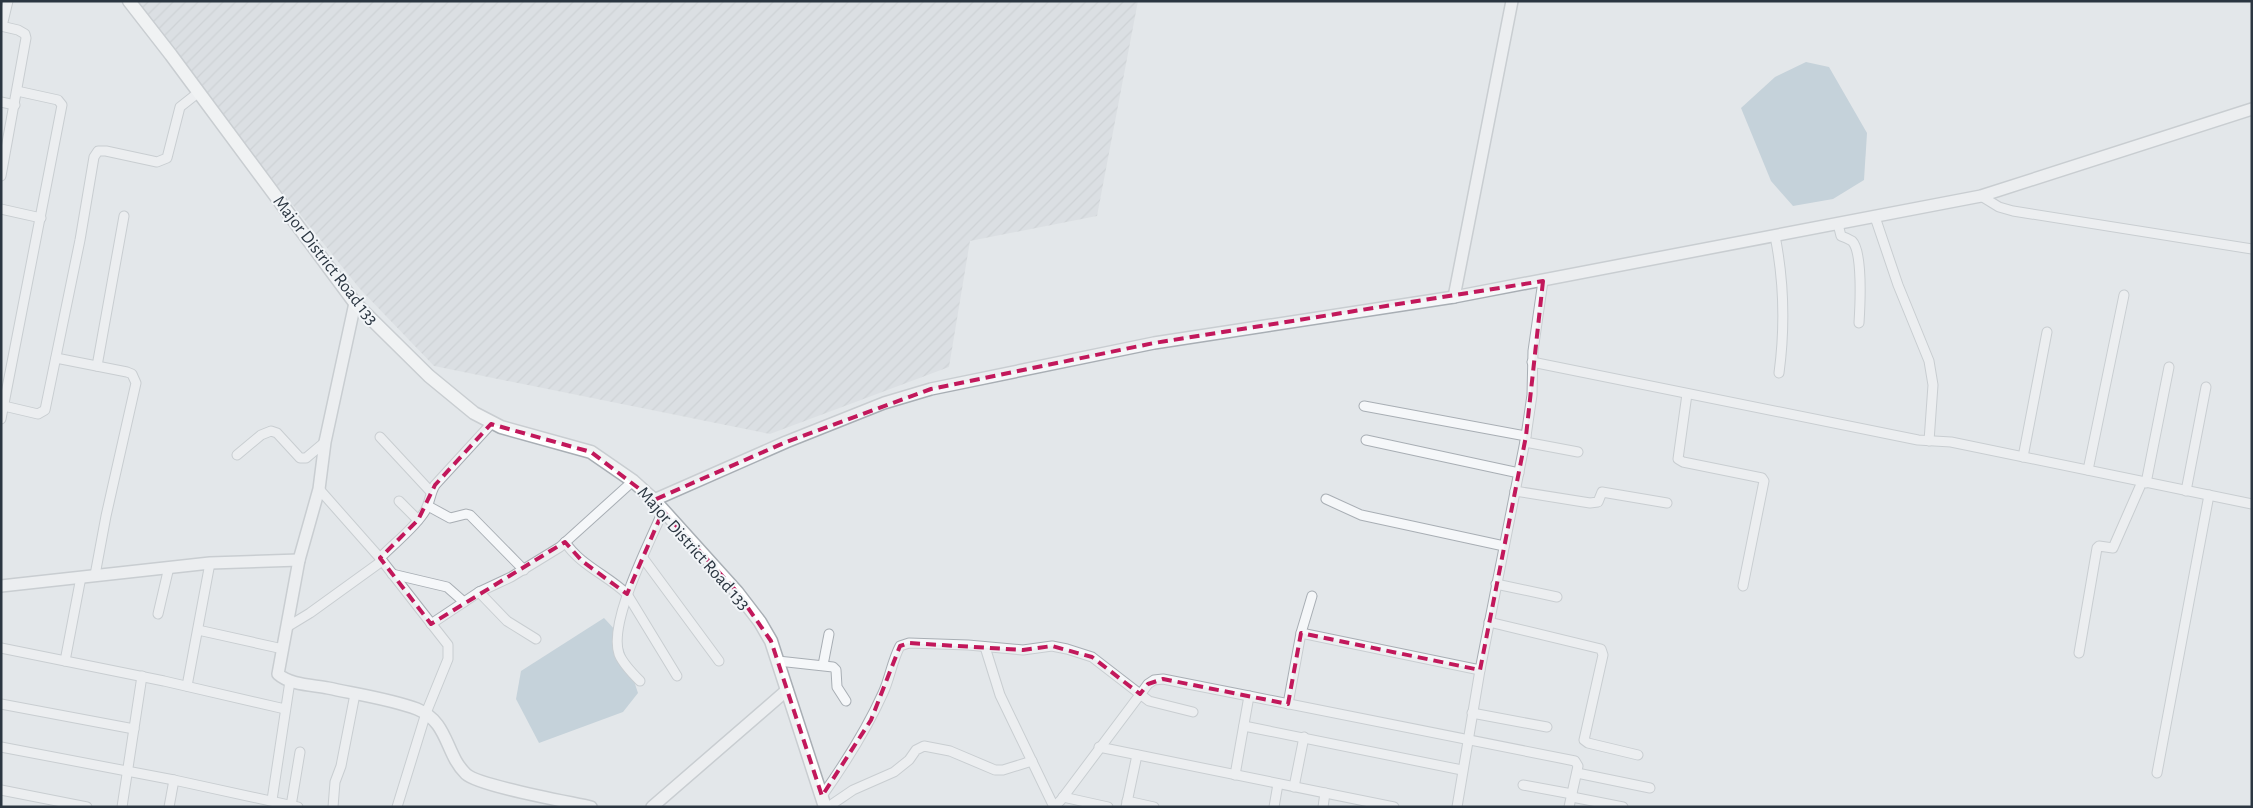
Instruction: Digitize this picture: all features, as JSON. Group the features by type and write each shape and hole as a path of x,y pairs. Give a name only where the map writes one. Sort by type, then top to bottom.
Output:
{"main road":[{"name":"Major District Road 133","path":"129,1 199,92 355,303 429,376 474,414 491,424 591,452 633,481 654,500 747,605 771,641 825,803"}],"street":[{"path":"1,176 26,38 25,34 18,30 2,26 8,1"},
{"path":"1454,297 1512,1"},
{"path":"1,419 62,105 58,100 17,91"},
{"path":"4,406 42,414 45,410 94,156 98,152 106,151 163,162 167,158 180,107 199,92"},
{"path":"1,102 15,104"},
{"path":"654,500 795,438 884,403 931,389 1154,342 1454,297 1981,196 2252,109"},
{"path":"1981,196 1999,207 2013,211 2252,250"},
{"path":"1,209 41,218"},
{"path":"97,366 124,216"},
{"path":"1875,217 1898,285 1929,361 1932,385 1929,441"},
{"path":"1838,224 1841,236 1852,241 1855,248 1860,278 1859,323"},
{"path":"1775,236 1782,278 1782,335 1779,373"},
{"path":"1457,807 1496,584 1526,439 1532,395 1532,362 1542,281"},
{"path":"2088,470 2124,295"},
{"path":"355,303 325,442 319,489 299,560 278,674 290,681 409,706 426,713 436,722 460,767 468,776 490,784 591,807"},
{"path":"2023,457 2047,332"},
{"path":"56,358 132,374 136,383 106,516 95,575"},
{"path":"1532,362 1929,441 1951,442 2252,504"},
{"path":"2079,652 2097,548 2099,546 2113,548 2144,483 2169,367"},
{"path":"2186,491 2206,387"},
{"path":"1687,394 1678,459 1683,462 1762,478 1764,481 1743,586"},
{"path":"1364,406 1526,439 1578,452"},
{"path":"288,627 310,614 381,560 418,520 428,506 431,492 491,424"},
{"path":"237,455 261,434 271,431 277,433 300,458 306,458 325,442"},
{"path":"380,437 431,492"},
{"path":"1366,440 1519,473"},
{"path":"432,624 479,592 524,570 565,542 633,481"},
{"path":"319,489 381,560 432,624 450,651 445,669 426,713 397,807"},
{"path":"1515,491 1590,503 1598,502 1602,492 1668,503"},
{"path":"2157,772 2209,495"},
{"path":"1326,499 1361,516 1504,546"},
{"path":"399,501 418,520"},
{"path":"428,506 450,518 470,515 524,570"},
{"path":"640,681 631,672 620,654 618,633 627,594 663,511"},
{"path":"565,542 582,561 618,585 627,594 677,676"},
{"path":"643,558 719,661"},
{"path":"1,586 210,563 299,560"},
{"path":"187,686 210,563"},
{"path":"158,614 169,567"},
{"path":"392,574 447,587 464,602"},
{"path":"65,661 81,577"},
{"path":"1496,584 1557,597"},
{"path":"479,592 507,621 536,638"},
{"path":"1288,704 1301,633 1312,596"},
{"path":"1489,622 1601,649 1602,655 1584,740 1588,743 1638,755"},
{"path":"198,630 284,649"},
{"path":"1301,633 1480,670"},
{"path":"823,665 829,634"},
{"path":"825,803 871,720 900,646 909,643 1023,650 1052,646 1067,648 1092,657 1156,704 1193,712"},
{"path":"985,647 1000,695 1032,761 1040,782 1054,807 1148,684 1154,680 1164,678 1576,761 1579,764 1569,807"},
{"path":"1,648 142,676 285,709"},
{"path":"778,661 833,667 836,670 837,687 846,701"},
{"path":"122,807 142,676"},
{"path":"272,800 290,681"},
{"path":"652,807 787,690"},
{"path":"332,807 335,782 341,766 355,694"},
{"path":"1235,775 1249,696"},
{"path":"1,704 134,729"},
{"path":"1472,713 1546,728"},
{"path":"1244,726 1462,770"},
{"path":"1294,787 1304,737"},
{"path":"825,803 894,772 909,760 916,750 924,746 950,751 995,770 1003,770 1032,761"},
{"path":"1,747 174,780 295,806 300,752"},
{"path":"1099,748 1394,807"},
{"path":"1137,755 1126,804 1154,807"},
{"path":"1577,773 1650,788"},
{"path":"169,807 174,780"},
{"path":"1274,807 1278,784"},
{"path":"1523,785 1624,807"},
{"path":"1,790 86,807"},
{"path":"1323,807 1325,793"},
{"path":"1063,797 1108,807"}],"highlighted area":[{"path":"1543,281 1526,436 1480,670 1301,633 1288,704 1163,679 1148,684 1140,694 1092,657 1052,646 1023,650 909,643 900,646 871,720 822,796 771,641 737,592 663,511 627,594 582,561 565,542 431,624 380,558 418,520 435,485 491,424 591,452 654,500 786,442 931,389 1154,343"}],"shaded area":[{"path":"129,1 1138,1 1097,216 970,241 949,367 770,434 434,366 360,289"}],"water":[{"path":"1806,62 1829,67 1867,133 1864,180 1833,199 1793,206 1771,181 1741,108 1775,77"},
{"path":"604,618 618,633 638,693 623,712 539,743 516,699 521,671"}]}
